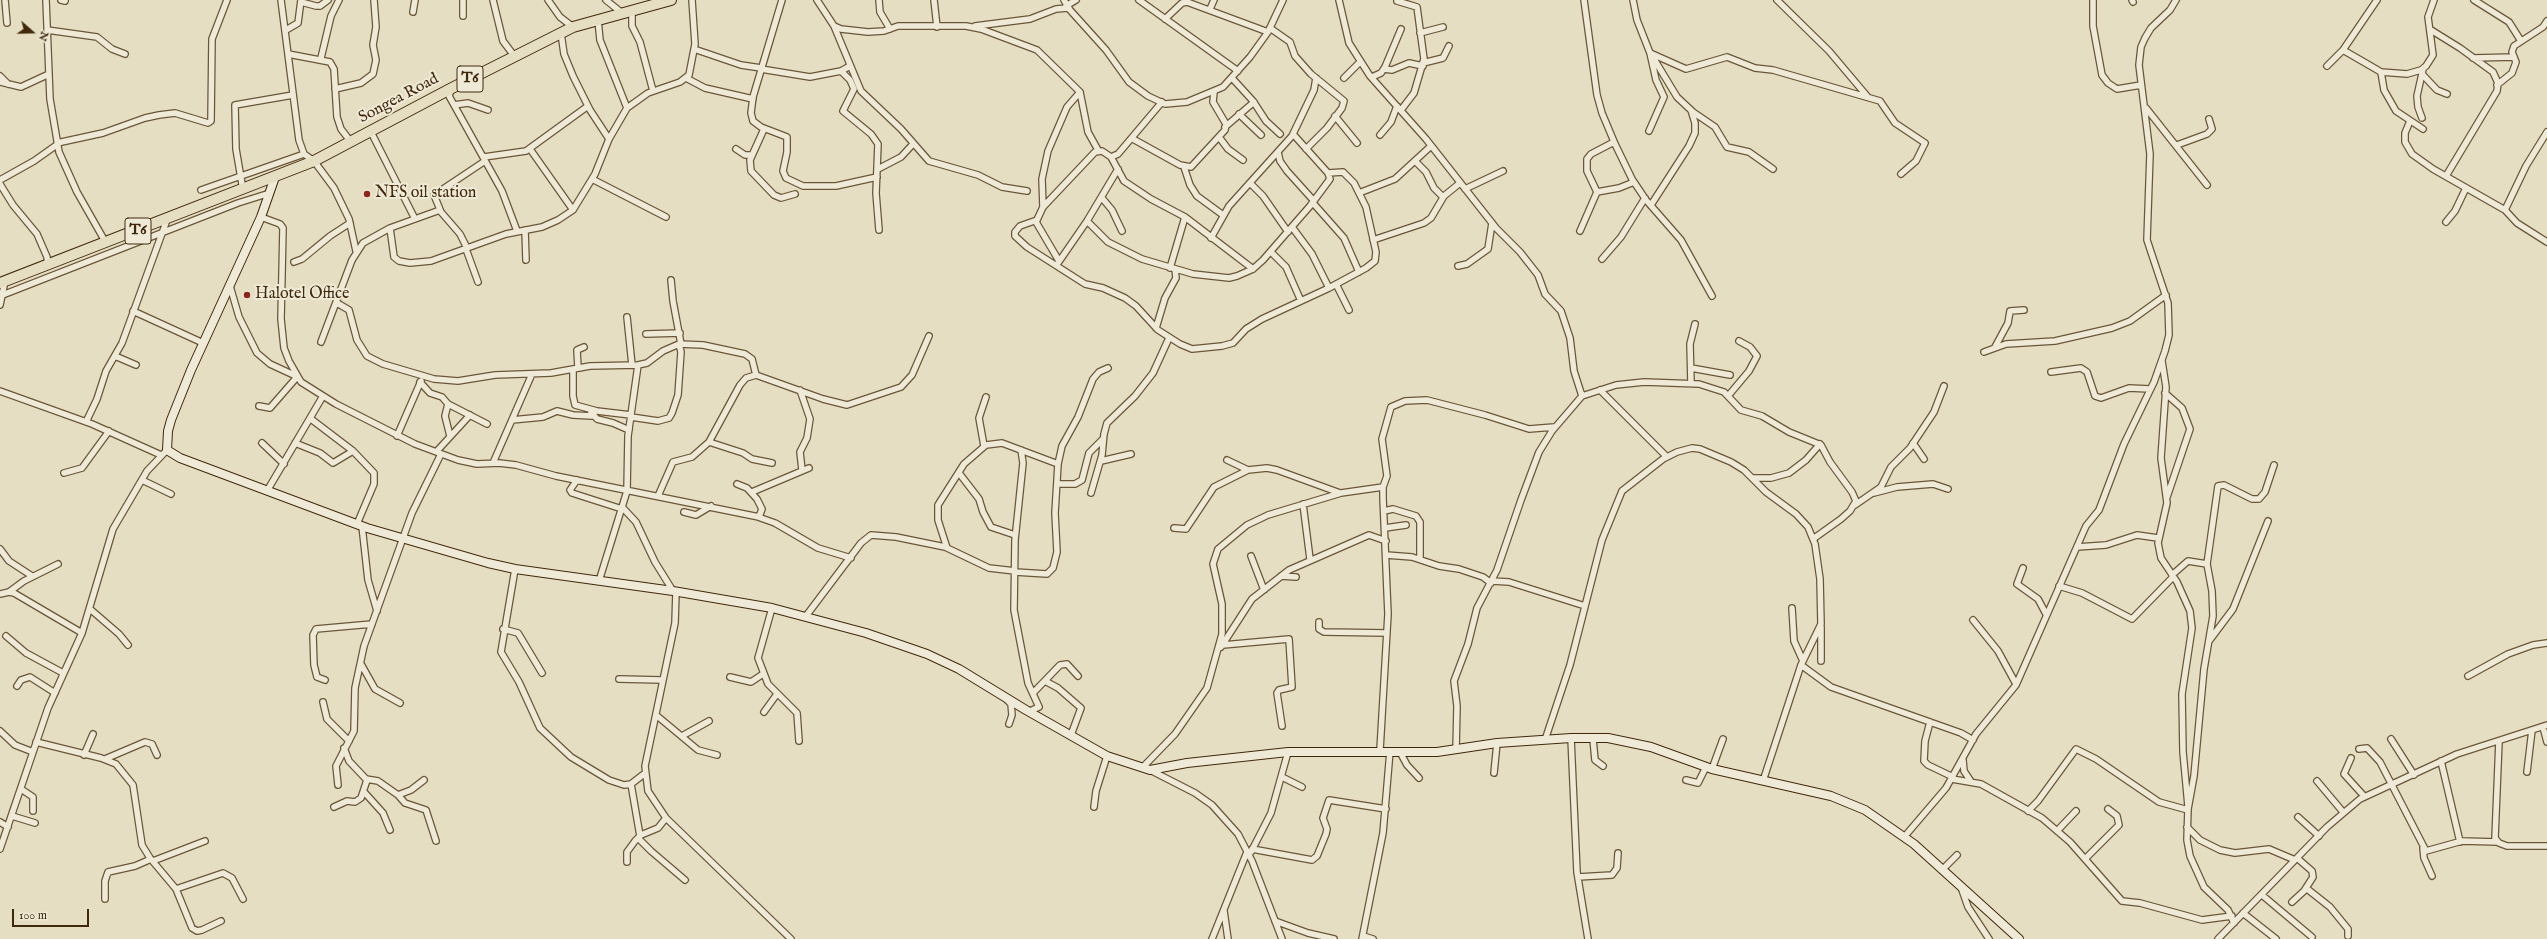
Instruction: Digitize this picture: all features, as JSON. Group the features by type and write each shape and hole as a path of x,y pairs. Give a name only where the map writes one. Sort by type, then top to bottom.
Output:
{"highway":[{"name":"Songea Road","path":"275,177 314,161 452,88 573,27 671,0"},
{"name":"T6","path":"3,282 106,243 168,216 205,205 275,177"}],"street":[{"path":"5,0 6,23"},
{"path":"46,0 49,74 58,144 77,192 106,243"},
{"path":"0,180 34,161 58,144 103,133 133,122 159,115 175,113 208,123 210,121 212,39 227,0"},
{"path":"281,0 286,30 292,96 299,140 304,154 314,161 334,188 350,223 356,251"},
{"path":"286,30 298,23 301,1 320,6 328,0"},
{"path":"321,58 331,16 339,0"},
{"path":"335,89 361,83 373,74 376,60 373,45 376,27 374,0"},
{"path":"413,12 415,0"},
{"path":"463,0 463,16"},
{"path":"493,0 503,41 515,57"},
{"path":"548,0 560,18 573,27"},
{"path":"606,0 622,13"},
{"path":"390,228 394,257 404,263 430,261 517,231 542,227 558,220 573,210 592,179 609,139 627,108 653,91 686,78 691,70 694,49 692,0"},
{"path":"782,0 753,99 751,113 753,121 764,129 787,137 784,175 803,186 836,186 877,177"},
{"path":"817,0 834,26 861,91 930,162 978,175 1002,187 1027,191"},
{"path":"878,0 880,12 890,28"},
{"path":"934,0 938,28"},
{"path":"834,26 868,32 898,26 938,28 971,27 1030,19 1076,0"},
{"path":"1139,0 1238,71"},
{"path":"1210,9 1214,0"},
{"path":"1066,4 1111,56 1129,82 1148,96 1162,102 1187,102 1223,88 1269,30 1283,0"},
{"path":"1339,0 1346,35 1360,62 1492,223 1520,252 1538,275 1545,294 1561,311 1570,338 1574,371 1582,396"},
{"path":"1584,0 1597,95 1602,113 1614,142 1634,182 1645,198 1681,240 1712,296"},
{"path":"1633,0 1637,20 1650,53 1656,80 1664,97 1649,131"},
{"path":"1777,0 1828,51 1867,97"},
{"path":"2093,0 2093,26 2102,75 2108,83 2117,89 2141,85"},
{"path":"1905,836 1953,778 1973,740 2016,684 2086,526 2099,510 2124,444 2162,360 2169,335 2166,295 2147,240 2150,167 2146,108 2141,85 2139,65 2141,47 2151,28 2166,15 2176,0"},
{"path":"2326,66 2343,50 2377,0"},
{"path":"2422,118 2418,107 2417,96 2422,71 2433,55 2431,30 2428,17 2434,0"},
{"path":"2474,0 2509,22 2521,41"},
{"path":"1380,135 1391,122 1399,108 1414,93 1423,65 1417,7 1397,1"},
{"path":"1165,19 1182,3 1194,4 1269,30 1290,42 1295,56 1316,78 1344,101 1342,108 1306,149"},
{"path":"632,10 632,26 642,50 653,91"},
{"path":"598,20 600,40 627,108"},
{"path":"2497,85 2512,73 2516,62 2512,50 2521,41 2543,27 2547,21"},
{"path":"971,27 1037,50 1080,92 1088,132 1098,150 1111,157 1124,181 1136,190 1185,217 1253,269"},
{"path":"1420,33 1443,27"},
{"path":"1372,77 1381,73 1384,69 1401,29"},
{"path":"47,30 97,37 112,49 126,54"},
{"path":"2431,30 2493,72 2497,85 2497,91 2446,176"},
{"path":"561,33 564,54 588,106 609,139"},
{"path":"1384,69 1392,70 1409,63 1423,65 1444,58 1449,46"},
{"path":"694,49 741,65 810,77 841,71 850,66"},
{"path":"2343,50 2381,72 2407,74 2422,71"},
{"path":"1650,53 1686,69 1727,57 1755,68 1773,70 1808,82 1880,101 1895,123 1925,142 1916,161 1901,174"},
{"path":"1650,53 1678,97 1690,109 1715,127 1727,146 1748,152 1773,169"},
{"path":"288,54 321,58 330,62 334,69 337,117 341,129 351,142"},
{"path":"2473,58 2514,57"},
{"path":"1344,78 1360,62"},
{"path":"841,71 850,80 854,89 843,111 876,140 879,230"},
{"path":"2422,71 2437,90 2447,94"},
{"path":"2381,72 2384,90 2396,111 2423,129"},
{"path":"0,82 21,87 49,74"},
{"path":"0,76 8,84"},
{"path":"686,78 705,88 753,99"},
{"path":"1232,78 1254,102 1266,121 1280,134"},
{"path":"1211,238 1223,215 1293,134 1311,97 1316,78"},
{"path":"452,88 449,96 508,204 517,231"},
{"path":"1043,207 1042,179 1048,151 1067,107 1080,92"},
{"path":"1214,92 1213,102 1224,121 1225,127"},
{"path":"243,190 235,139 235,105 292,96"},
{"path":"1111,157 1118,154 1133,139 1162,102"},
{"path":"1133,139 1184,167 1189,168 1195,165 1219,137 1225,127 1254,102"},
{"path":"454,105 468,103 488,110"},
{"path":"478,282 460,234 440,210 435,194 484,159 522,152 530,149 588,106"},
{"path":"2146,108 2208,185"},
{"path":"1651,205 1689,146 1695,133 1695,123 1690,109"},
{"path":"1239,114 1261,135"},
{"path":"1335,116 1357,143"},
{"path":"2177,145 2207,134 2212,129 2209,118"},
{"path":"2410,121 2404,136 2407,148 2424,164 2505,210 2517,223 2547,242"},
{"path":"764,129 752,155 749,165 751,171 774,195 781,198 795,194"},
{"path":"371,132 415,219"},
{"path":"1088,221 1108,242 1142,259 1172,269 1193,274 1229,278 1253,269 1271,252 1290,230 1328,184 1330,179 1328,173 1293,134"},
{"path":"2505,210 2526,166 2546,136"},
{"path":"1219,137 1228,149 1243,160"},
{"path":"1580,230 1597,192 1587,171 1587,159 1591,154 1614,142"},
{"path":"878,169 901,157 913,144"},
{"path":"1359,193 1394,179 1430,146"},
{"path":"530,149 573,210"},
{"path":"736,149 744,155 752,155"},
{"path":"1059,261 1038,226 1037,220 1043,207 1098,150"},
{"path":"1278,152 1280,161 1287,171 1344,238 1358,272"},
{"path":"201,190 240,175 304,154"},
{"path":"1415,161 1426,172 1434,188 1444,197"},
{"path":"1184,167 1190,186 1197,196 1223,215"},
{"path":"1055,267 1088,221 1094,208 1102,198 1104,190 1118,169"},
{"path":"1465,189 1503,171"},
{"path":"1037,220 1016,229 1016,236 1027,247 1055,267 1085,284 1114,292 1125,298 1136,306 1156,328 1169,338 1192,349 1233,343 1250,326 1329,288 1375,261 1373,240 1366,207 1359,193 1349,176 1343,172 1328,173"},
{"path":"0,849 36,742 63,673 82,633 113,529 142,480 164,452 171,420 229,284 261,216 275,177"},
{"path":"592,179 666,217"},
{"path":"1597,192 1619,188 1634,182"},
{"path":"1250,183 1263,196 1290,230 1312,254 1329,288"},
{"path":"1373,240 1424,223 1430,218 1444,197 1460,183"},
{"path":"0,184 13,205 36,234 47,257 48,266"},
{"path":"2446,222 2455,210 2466,188"},
{"path":"2,295 238,203 270,193"},
{"path":"1102,198 1112,210 1122,231"},
{"path":"1602,259 1621,237 1645,198"},
{"path":"321,342 356,251 369,239 390,228 440,210"},
{"path":"86,422 97,399 106,371 115,356 133,311 164,233 168,216"},
{"path":"261,216 280,224 284,228 281,267 282,335 284,348 296,377"},
{"path":"1156,328 1165,298 1176,278 1172,269 1185,217"},
{"path":"294,262 302,260 330,236 350,223"},
{"path":"1458,266 1467,264 1488,249 1492,223"},
{"path":"525,230 526,260"},
{"path":"1271,252 1286,267 1301,301"},
{"path":"512,420 543,417 556,411 573,415 591,413 631,416 658,421 669,418 678,395 681,352 680,333 673,300 672,280"},
{"path":"0,305 3,282"},
{"path":"229,284 239,317 257,353 270,364 296,377 309,389 397,436 439,453 476,464 493,463 516,465 627,491 711,506 758,517 775,524 818,548 851,558"},
{"path":"1336,284 1349,310"},
{"path":"1984,352 1994,347 2017,342 2055,341 2112,328 2130,321 2166,295"},
{"path":"337,303 349,310 357,340 367,356 383,364 446,381 635,365 647,363 663,351 680,344 703,345 745,354 752,359 756,375"},
{"path":"1994,347 2008,323 2010,311 2024,310"},
{"path":"133,311 203,343"},
{"path":"600,581 627,491 629,430 635,365 627,317"},
{"path":"1691,384 1690,344 1695,324"},
{"path":"646,334 680,333"},
{"path":"658,496 673,462 692,457 709,442 740,385 746,378 756,375 847,405 901,387 912,375 929,336"},
{"path":"1091,493 1101,461 1103,439 1107,423 1135,396 1153,373 1169,338"},
{"path":"1728,396 1749,371 1757,356 1750,347 1738,341"},
{"path":"584,347 576,351 574,402 591,413 629,430"},
{"path":"115,356 136,365"},
{"path":"2162,360 2165,372 2165,393 2161,458 2166,499"},
{"path":"806,616 866,538 878,534 947,548 989,568 1015,572 1046,574 1053,568 1057,552 1057,484 1058,464 1062,446 1078,418 1089,388 1099,372 1108,368"},
{"path":"1691,368 1730,375"},
{"path":"2051,372 2081,368 2087,372 2095,396 2100,398 2129,388 2150,389"},
{"path":"493,463 532,374"},
{"path":"397,436 424,376"},
{"path":"259,406 270,408 296,377"},
{"path":"420,382 430,393 442,397 448,404 487,424"},
{"path":"1456,750 1457,706 1454,681 1468,644 1477,608 1492,582 1540,452 1554,427 1582,396 1600,390 1644,382 1710,386 1728,396 1741,410 1762,416 1788,432 1820,444 1830,462 1852,492 1855,505"},
{"path":"1813,539 1841,519 1855,505 1881,487 1896,460 1913,443 1939,405 1944,386"},
{"path":"800,390 810,419 807,438 800,452 802,470"},
{"path":"1600,390 1667,457"},
{"path":"0,391 360,525 515,569 675,592 772,608 866,633 927,654 959,669 1107,756 1146,769 1195,793 1212,805 1238,834 1249,852 1282,939"},
{"path":"2165,393 2182,408 2190,429 2166,499 2158,538 2161,558 2173,576 2188,604 2191,620 2182,694 2183,752 2188,808"},
{"path":"267,491 311,419 323,396"},
{"path":"984,446 979,418 986,397"},
{"path":"1380,750 1387,633 1386,541 1383,487 1387,476 1382,439 1389,412 1396,404 1416,399 1427,400 1529,429 1554,427"},
{"path":"448,404 445,416 450,436"},
{"path":"338,785 336,766 344,748 354,732 355,688 364,646 416,504 439,453 450,436 470,415"},
{"path":"311,419 353,451 374,473 375,478 360,525 368,580 377,611"},
{"path":"64,473 82,468 109,431"},
{"path":"1057,484 1075,484 1082,480 1089,454 1103,439"},
{"path":"709,442 740,452 752,459 762,459 772,463"},
{"path":"262,443 284,464"},
{"path":"295,443 320,453 333,463 353,451"},
{"path":"947,548 937,511 945,492 964,464 984,446 1002,443 1058,464"},
{"path":"1913,443 1924,459"},
{"path":"1753,478 1770,478 1789,473 1806,460 1820,444"},
{"path":"1545,740 1554,716 1602,540 1622,491 1667,457 1686,450 1700,449 1731,462 1753,478 1766,492 1803,519 1813,539 1818,561 1822,616 1821,661"},
{"path":"1021,450 1023,464 1016,535 1015,621 1028,683 1038,707 1030,711"},
{"path":"1101,461 1131,454"},
{"path":"1227,460 1248,470"},
{"path":"2234,923 2232,916 2204,887 2190,856 2187,827 2188,808 2194,776 2213,616 2212,591 2207,564 2218,486 2224,485 2252,499 2259,499 2264,492 2274,465"},
{"path":"752,492 809,468"},
{"path":"1174,528 1186,529 1214,487 1248,470 1267,468 1277,470 1297,479 1341,493"},
{"path":"959,473 980,499 983,512 991,526 1016,535"},
{"path":"142,480 171,494"},
{"path":"577,480 570,490 572,493 622,508 636,522 655,562 675,592 676,614 644,774 648,792 666,818 791,939"},
{"path":"737,484 752,492 762,510 761,515 758,517"},
{"path":"1874,493 1897,487 1933,484 1948,489"},
{"path":"1146,769 1205,695 1222,634 1223,613 1213,564 1218,549 1247,526 1268,515 1341,493 1383,487"},
{"path":"1303,504 1310,559"},
{"path":"684,512 696,515 711,506"},
{"path":"1384,511 1393,509 1416,516 1420,522 1420,559"},
{"path":"2209,641 2233,609 2268,521"},
{"path":"1385,528 1406,525"},
{"path":"1218,651 1252,599 1281,576 1310,559 1369,535 1386,541"},
{"path":"2077,546 2106,545 2137,535 2158,538"},
{"path":"0,549 9,561 32,576"},
{"path":"1386,555 1420,559 1439,566 1459,569 1478,575 1492,582 1508,582 1585,606"},
{"path":"1251,556 1264,590"},
{"path":"2059,586 2082,593 2132,619 2188,561 2207,564"},
{"path":"0,594 9,592 32,576 58,564"},
{"path":"2023,568 2017,584 2038,599 2046,614"},
{"path":"515,569 503,629 501,652 503,658 519,682 540,728 571,757 593,772 617,783 631,784 644,774"},
{"path":"1281,576 1296,577"},
{"path":"9,592 82,633"},
{"path":"772,608 758,651 763,674 768,684 797,713 799,741"},
{"path":"1792,608 1794,641 1802,663 1831,687 1961,733 1973,740"},
{"path":"90,609 112,627 128,644"},
{"path":"1973,620 1998,652 2016,684"},
{"path":"1319,622 1319,629 1324,632 1362,631 1387,633"},
{"path":"325,680 317,677 314,665 313,635 316,629 372,624"},
{"path":"1763,781 1802,663 1821,625"},
{"path":"503,629 518,633 542,673"},
{"path":"6,636 26,653 63,673"},
{"path":"1223,645 1289,639 1292,687 1279,690 1277,693 1282,726"},
{"path":"2468,676 2508,654 2533,645 2547,643"},
{"path":"361,664 375,689 400,703"},
{"path":"1033,693 1060,665 1065,664 1078,676"},
{"path":"730,677 751,682 763,674"},
{"path":"17,686 21,680 30,677 55,693"},
{"path":"619,679 662,680"},
{"path":"1045,681 1058,688 1081,708 1071,735"},
{"path":"764,712 777,694"},
{"path":"1000,694 1011,704 1012,715 1009,724"},
{"path":"323,702 324,713 327,719 348,741"},
{"path":"656,716 702,752 717,755"},
{"path":"682,736 709,721"},
{"path":"1930,722 1925,741 1924,761 1928,765 1953,778 1970,780 1998,792 2042,818 2086,858 2122,901 2140,903 2202,920 2232,916"},
{"path":"2218,939 2343,812 2364,796 2441,761 2545,726 2547,742"},
{"path":"2527,772 2532,730"},
{"path":"0,731 15,745 33,752"},
{"path":"84,755 93,734"},
{"path":"1146,769 1288,752 1380,750 1400,752 1456,750 1497,743 1571,738 1608,738 1651,747 1709,768 1763,781 1811,790 1865,810 1905,836 2019,939"},
{"path":"1571,738 1578,877 1588,939"},
{"path":"1593,739 1595,760 1603,766"},
{"path":"1686,780 1698,782 1709,768 1723,739"},
{"path":"2391,739 2414,774"},
{"path":"2498,842 2494,831 2499,741"},
{"path":"36,742 105,759 116,764 133,785 142,845 152,860 176,889 194,930 202,930 221,921"},
{"path":"105,759 145,742 152,744 157,755"},
{"path":"1494,772 1497,743"},
{"path":"344,748 349,761 367,780 378,781 398,795 405,803 426,810 436,841"},
{"path":"2359,749 2367,748 2393,784 2423,848 2424,858 2432,876"},
{"path":"2028,811 2038,801 2076,749 2096,759 2159,802 2188,808"},
{"path":"1373,939 1363,938 1378,862 1386,809 1390,751"},
{"path":"1212,939 1249,852 1271,813 1288,752"},
{"path":"1400,752 1407,765 1419,778"},
{"path":"1094,807 1095,795 1107,756"},
{"path":"2351,758 2344,774 2364,796"},
{"path":"1963,759 1964,771 1970,780"},
{"path":"2441,761 2460,842"},
{"path":"1282,777 1302,787"},
{"path":"334,807 347,801 355,802 365,793 367,780"},
{"path":"398,795 411,790 424,780"},
{"path":"2317,781 2343,812"},
{"path":"631,784 639,837 651,851 685,880"},
{"path":"21,789 33,797 33,811"},
{"path":"365,793 383,813 390,830"},
{"path":"1249,852 1312,860 1317,856 1326,834 1327,829 1323,818 1329,800 1386,809"},
{"path":"2086,858 2119,825 2117,816 2108,809"},
{"path":"2057,831 2076,811"},
{"path":"12,816 35,823"},
{"path":"2298,817 2319,836"},
{"path":"627,862 627,852 639,837 658,828 666,818"},
{"path":"0,822 8,826"},
{"path":"2187,827 2200,840 2220,850 2235,853 2269,849 2296,859 2313,873 2306,888 2292,902"},
{"path":"105,899 105,881 108,872 135,866 205,841"},
{"path":"2423,848 2430,851 2460,842 2498,842 2507,846 2547,846"},
{"path":"1578,877 1612,875 1617,868 1618,853"},
{"path":"1943,870 1957,855"},
{"path":"176,889 223,873 232,878 243,899"},
{"path":"1960,885 1968,907 1989,939"},
{"path":"2306,888 2330,907 2348,929 2348,936"},
{"path":"2262,895 2312,937"},
{"path":"1224,911 1228,939"},
{"path":"2243,913 2276,939"},
{"path":"1275,921 1308,933 1334,939"},
{"path":"1583,939 1586,933"}],"place":[{"name":"NFS oil station","path":"367,194"},
{"name":"Halotel Office","path":"247,295"}]}
